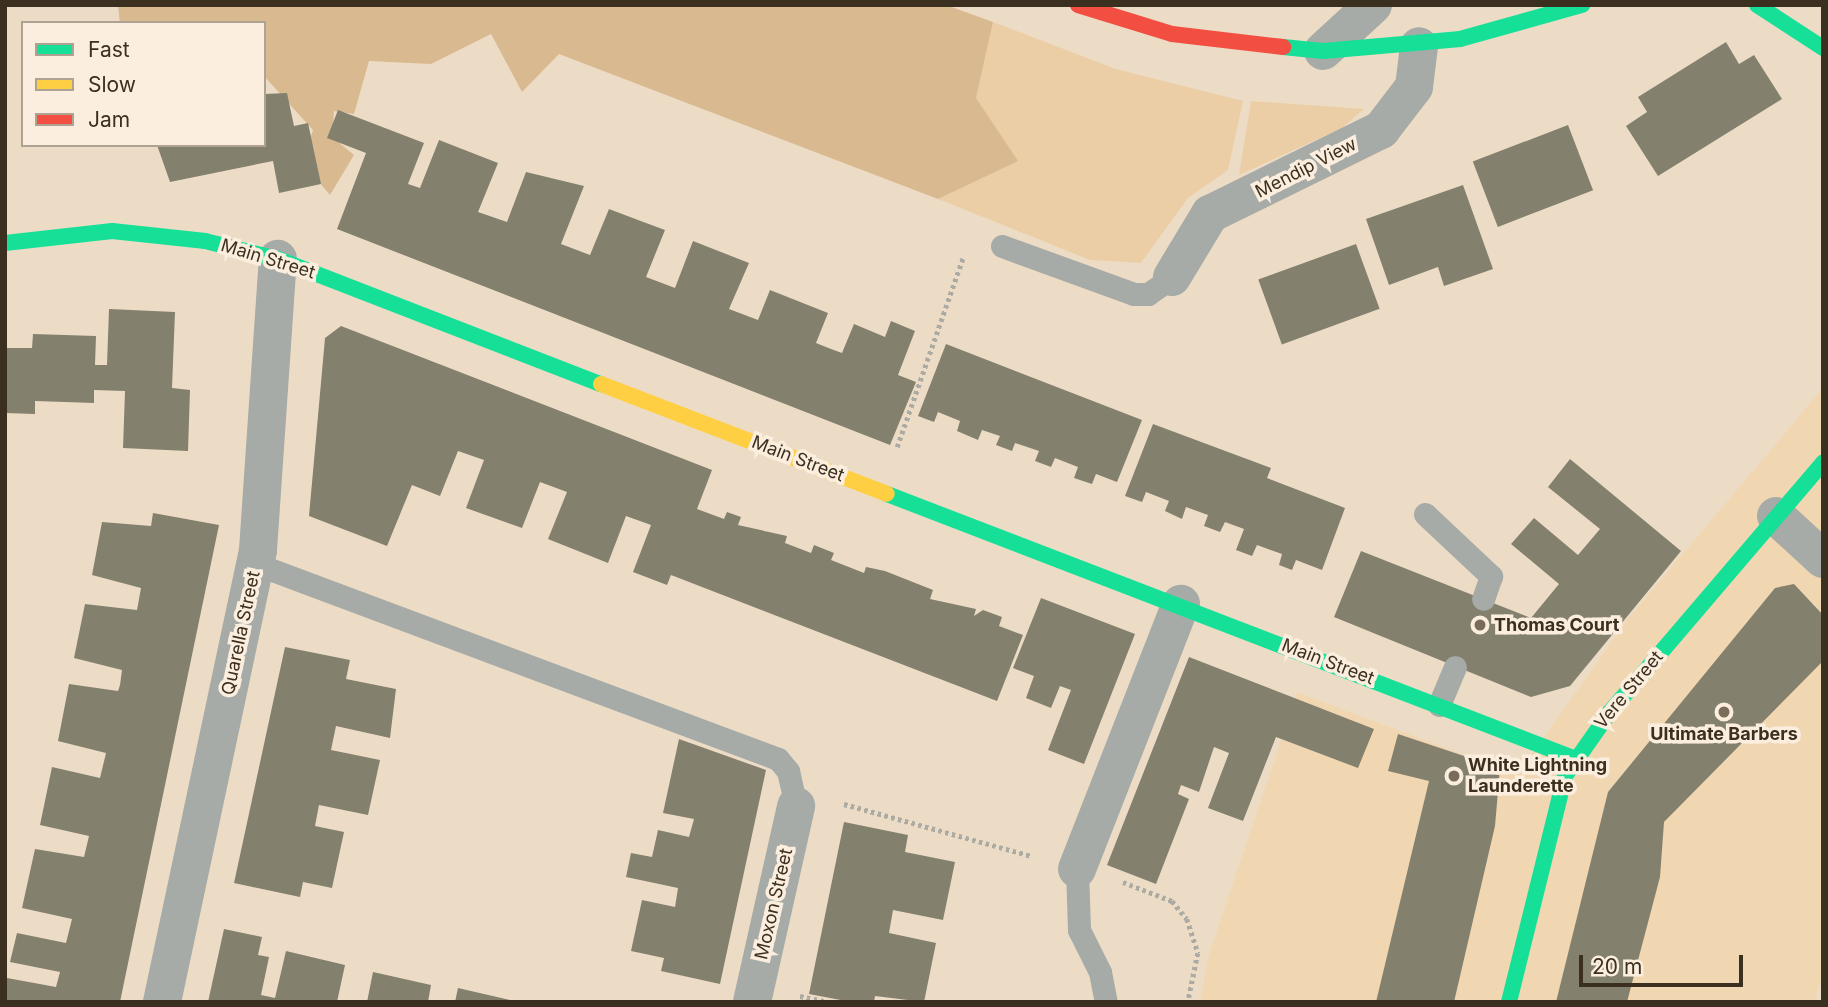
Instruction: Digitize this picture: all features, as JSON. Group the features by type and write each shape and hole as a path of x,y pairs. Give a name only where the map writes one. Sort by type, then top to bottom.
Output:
{"street":[{"path":"1078,5 1172,34 1323,51 1419,46 1582,5"},
{"path":"1323,51 1373,5"},
{"path":"1779,10 1823,48"},
{"name":"Mendip View","path":"1172,277 1210,214 1381,130 1414,87 1419,46"},
{"name":"Main Street","path":"5,243 112,230 205,241 278,259 1576,758"},
{"name":"Quarella Street","path":"162,1002 256,564 278,259"},
{"name":"Vere Street","path":"1509,1002 1556,797 1576,758 1823,463"},
{"path":"1776,516 1823,559"},
{"path":"1077,869 1181,604"},
{"name":"Moxon Street","path":"752,1002 796,806"}],"lane":[{"path":"1002,246 1134,293 1149,294 1172,277"},
{"path":"1425,514 1491,576 1483,599"},
{"path":"256,564 778,759 788,771 796,806"},
{"path":"1438,705 1455,667"},
{"path":"1077,869 1079,930 1100,972 1106,1002"}],"path":[{"path":"880,491 964,255 973,246 1002,246"}],"shaded area":[{"path":"108,5 946,5 993,22 976,98 1018,161 938,199 559,54 522,92 491,34 431,64 369,61 354,114 334,111 332,137 354,155 330,195 302,162 313,130 266,78 266,21 120,21 118,6"},
{"path":"993,22 1116,69 1243,101 1228,170 1188,198 1141,263 1090,260 938,199 1017,161 976,98"},
{"path":"1251,101 1364,109 1342,128 1239,175"},
{"path":"1823,388 1823,974 1814,1002 1200,1002 1208,958 1297,692 1517,775 1627,620"}],"building":[{"path":"1726,42 1739,64 1754,55 1782,99 1658,176 1626,126 1647,112 1638,97"},
{"path":"287,93 294,126 308,123 321,184 279,193 273,161 170,182 158,147 266,147 266,94"},
{"path":"338,110 424,143 408,184 420,188 439,140 498,163 478,212 507,222 526,172 584,186 561,244 590,255 609,209 665,230 646,277 675,288 693,241 749,263 729,309 758,320 770,290 828,313 816,343 831,349 842,353 854,324 885,337 891,321 915,331 898,375 916,382 890,445 337,229 366,153 327,138"},
{"path":"1568,125 1593,190 1498,227 1473,162"},
{"path":"1463,185 1493,269 1444,286 1438,267 1389,285 1366,219"},
{"path":"1356,244 1380,309 1282,344 1258,280"},
{"path":"109,309 175,312 172,388 190,390 188,451 123,448 125,391 94,390 94,403 35,401 35,414 5,413 5,348 32,348 33,334 96,336 95,365 107,365"},
{"path":"341,326 712,470 697,509 724,519 727,512 741,517 738,525 787,536 785,543 811,553 814,545 834,553 831,560 864,573 866,567 885,571 933,590 930,599 976,609 974,616 983,610 1002,617 999,626 1023,635 997,701 671,575 667,585 633,572 651,525 626,516 608,563 548,539 567,492 540,482 522,528 466,508 484,460 458,451 440,496 412,485 387,546 309,516 325,338"},
{"path":"946,344 1142,420 1117,482 1096,474 1092,484 1074,478 1078,467 1055,458 1051,467 1035,461 1039,451 1015,443 1012,451 996,445 1000,436 982,430 978,440 957,431 960,421 938,412 934,422 918,416"},
{"path":"1153,424 1271,468 1267,478 1345,508 1322,570 1296,560 1292,570 1279,565 1282,554 1257,545 1252,556 1236,550 1244,529 1225,522 1220,532 1204,526 1208,515 1186,507 1182,519 1165,511 1169,501 1146,492 1142,502 1125,496"},
{"name":"Thomas Court","path":"1570,459 1681,551 1570,686 1531,697 1334,617 1361,551 1531,618 1559,584 1511,544 1534,518 1578,555 1600,529 1548,487"},
{"path":"153,513 219,525 120,1002 5,1002 7,978 56,987 60,972 10,962 17,933 66,943 72,919 22,908 35,849 84,857 89,836 40,825 52,767 100,778 106,753 58,741 69,684 118,691 120,685 122,670 74,658 85,604 137,610 141,588 92,575 102,522 151,526"},
{"path":"1794,584 1823,615 1823,661 1664,822 1660,877 1627,1002 1556,1002 1608,792 1775,588"},
{"path":"1041,598 1135,634 1084,764 1048,750 1071,690 1060,686 1051,708 1026,698 1034,676 1013,668"},
{"path":"285,647 350,660 346,679 396,689 390,738 336,726 331,750 380,760 368,815 319,805 315,826 344,832 332,888 303,882 300,897 234,883"},
{"path":"1189,657 1374,729 1358,768 1276,737 1243,821 1208,808 1229,753 1214,747 1199,792 1181,785 1178,794 1189,799 1156,884 1107,865"},
{"path":"1398,734 1500,768 1495,826 1454,1002 1376,1002 1429,781 1388,771"},
{"path":"679,739 766,770 720,984 661,971 664,958 631,951 642,900 675,907 678,888 626,877 631,853 652,857 658,830 689,837 694,819 663,813"},
{"path":"844,822 908,835 905,852 955,862 943,920 893,910 889,933 936,943 924,1002 875,996 874,1002 851,1002 809,994"},
{"path":"224,929 262,937 258,955 269,957 261,995 275,998 286,951 345,965 337,1002 208,1002"},
{"path":"373,972 431,985 428,1002 367,1002"},
{"path":"458,988 514,1001 514,1002 455,1002"}],"traffic: fast":[{"path":"1283,47 1323,51 1460,39 1582,5"},
{"path":"1757,5 1823,48"},
{"path":"5,243 112,231 205,241 278,259 601,384"},
{"path":"1509,1002 1565,776 1610,712 1823,463"},
{"path":"887,494 1576,759"}],"traffic: slow":[{"path":"601,384 887,494"}],"traffic: jam":[{"path":"1078,5 1172,34 1283,47"}],"place":[{"name":"Thomas Court","path":"1480,625"},
{"name":"Ultimate Barbers","path":"1724,712"},
{"name":"White Lightning Launderette","path":"1454,776"}]}
